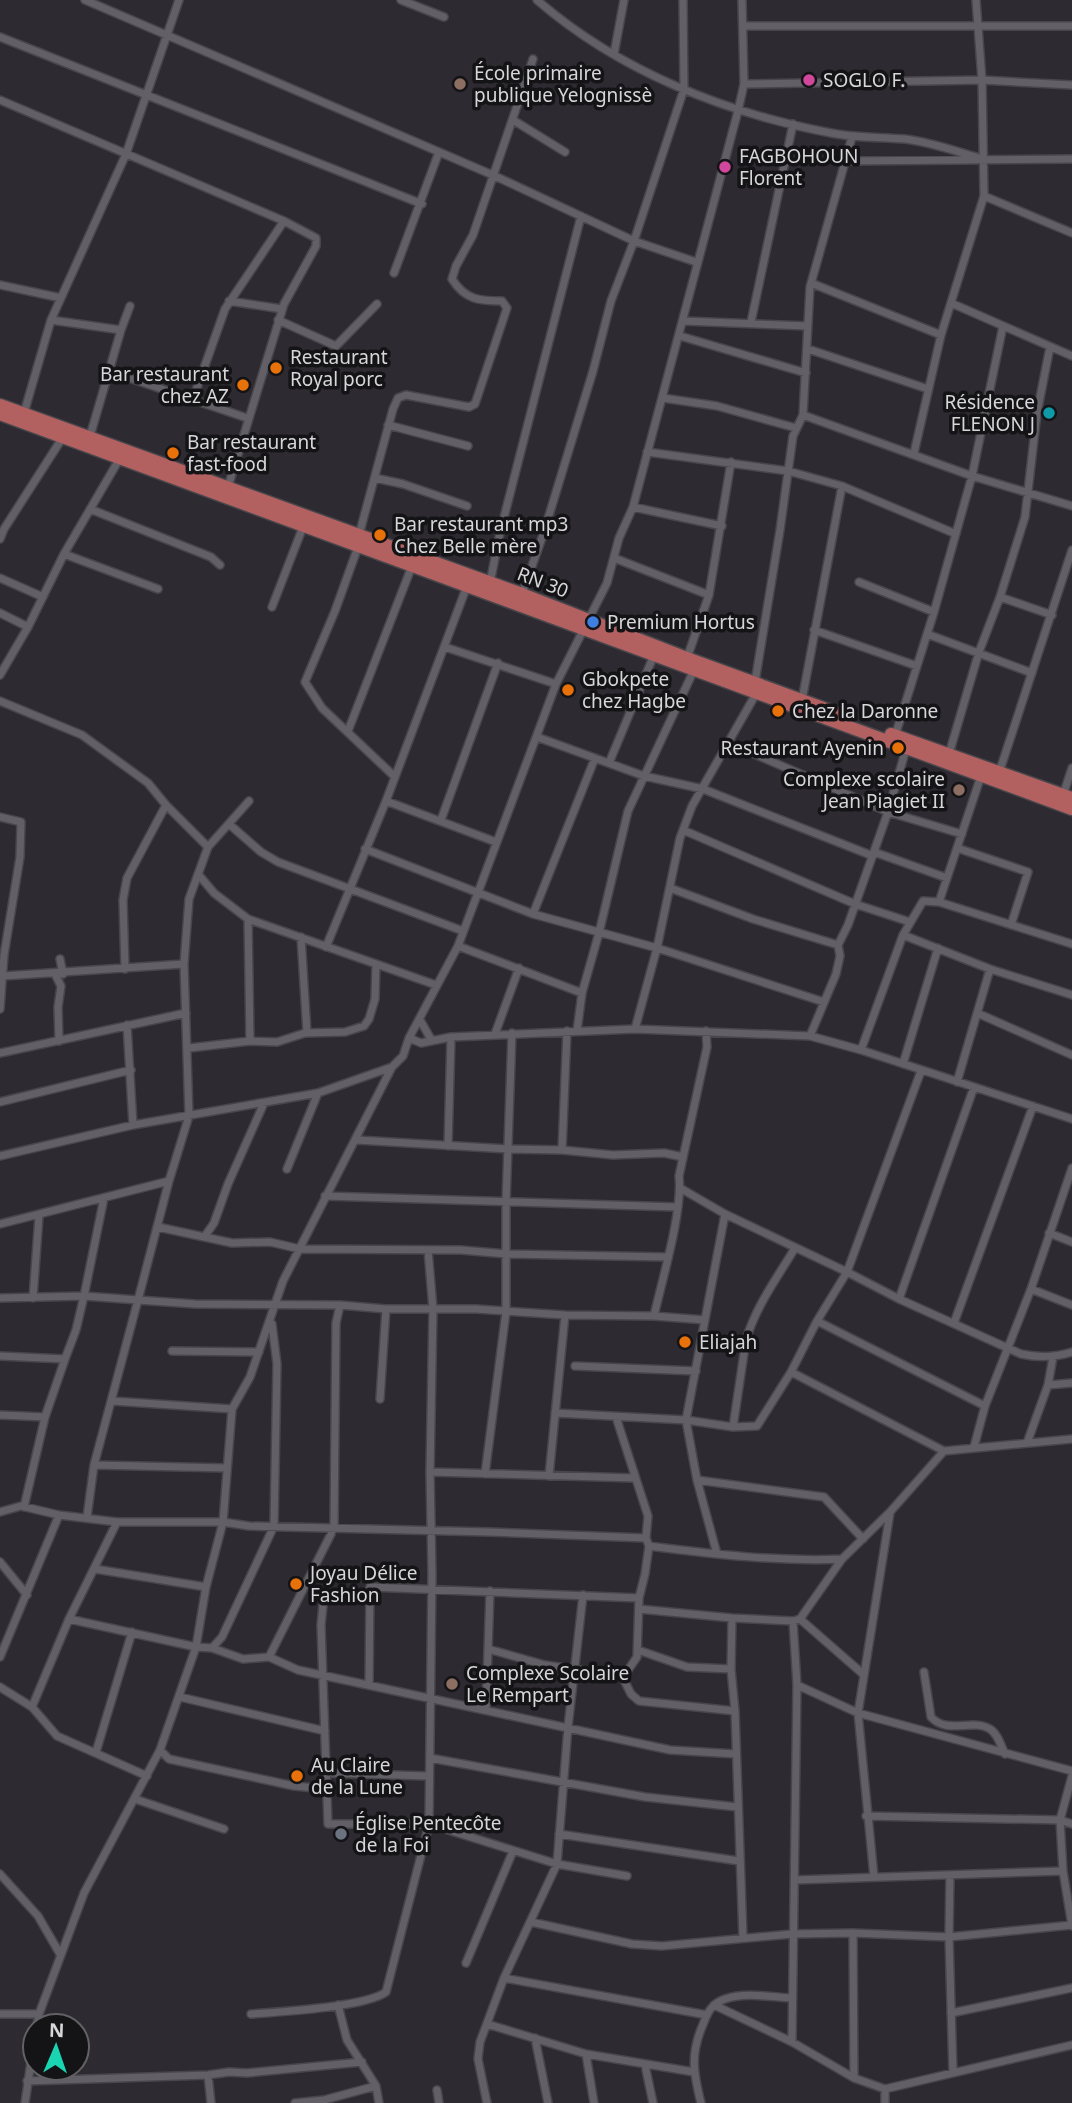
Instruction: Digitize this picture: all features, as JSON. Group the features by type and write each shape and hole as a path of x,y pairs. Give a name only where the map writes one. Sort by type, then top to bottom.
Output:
{"main road":[{"name":"RN 30","path":"0,405 228,486 412,566 687,658 906,749 1072,809"},
{"name":"RN 30","path":"0,414 303,527 359,541 522,594 654,655 694,670 802,700 1068,797"}],"street":[{"path":"85,0 495,176 634,241 696,262"},
{"path":"24,413 51,320 126,154 179,0"},
{"path":"401,0 444,18"},
{"path":"537,0 559,19 614,54 684,89 738,111 852,136 909,140 983,159"},
{"path":"614,54 624,0"},
{"path":"522,594 593,372 611,302 684,89 683,0"},
{"path":"40,2012 84,1893 160,1750 196,1647 206,1587 223,1522 232,1409 250,1377 272,1319 278,1294 325,1196 392,1066 403,1056 409,1038 458,946 556,684 607,583 619,538 633,508 738,111 744,83 742,0"},
{"path":"914,453 941,335 984,195 982,80 975,0"},
{"path":"743,26 1072,26"},
{"path":"0,37 422,204"},
{"path":"395,777 321,708 305,682 335,611 359,541 388,425 398,398 407,395 469,407 475,404 507,307 502,301 478,301 469,297 458,289 452,279 456,266 474,235 533,59"},
{"path":"744,83 982,80 1072,85"},
{"path":"0,100 284,221 317,240 278,320 228,486"},
{"path":"513,120 565,152"},
{"path":"751,322 793,124"},
{"path":"635,1029 657,948 683,830 692,807 729,743 756,687 788,471 796,428 803,415 811,283 852,136"},
{"path":"394,273 422,204 439,152"},
{"path":"845,162 1072,159"},
{"path":"984,195 1072,233"},
{"path":"490,583 500,533 581,216"},
{"path":"193,400 229,301 284,221"},
{"path":"811,283 941,335"},
{"path":"0,285 61,298"},
{"path":"229,301 282,309"},
{"path":"951,303 1072,356"},
{"path":"278,320 336,346 377,304"},
{"path":"90,436 130,306"},
{"path":"51,320 121,330"},
{"path":"684,321 808,326"},
{"path":"895,736 934,612 972,476 1003,326"},
{"path":"680,336 806,373"},
{"path":"949,754 979,652 1000,597 1025,517 1037,413 1050,347"},
{"path":"808,349 928,389"},
{"path":"109,371 247,418"},
{"path":"663,398 717,406 796,428"},
{"path":"803,415 972,476 1072,506"},
{"path":"388,425 468,446"},
{"path":"0,539 63,437"},
{"path":"647,452 788,471 842,486 956,534"},
{"path":"0,674 28,627 64,554 120,458"},
{"path":"687,658 709,595 731,462"},
{"path":"374,478 403,484 467,506"},
{"path":"802,700 842,486"},
{"path":"633,508 722,526"},
{"path":"90,509 211,557 220,565"},
{"path":"272,607 303,527"},
{"path":"999,773 1052,615 1068,577 1072,550"},
{"path":"64,554 158,589"},
{"path":"614,558 709,595"},
{"path":"348,731 412,566"},
{"path":"0,578 43,597"},
{"path":"859,582 934,612"},
{"path":"326,947 386,801 467,586"},
{"path":"1000,597 1052,615"},
{"path":"0,613 28,627"},
{"path":"814,630 917,666"},
{"path":"927,634 1032,673"},
{"path":"445,647 556,684"},
{"path":"610,763 654,655"},
{"path":"440,820 498,663"},
{"path":"577,1031 583,993 628,811 694,670"},
{"path":"0,701 82,735 148,783 166,805 208,846"},
{"path":"537,737 644,776 703,789 874,854 947,878"},
{"path":"729,743 888,812 962,834"},
{"path":"810,1036 836,974 840,957 838,945 874,854 906,749"},
{"path":"533,914 595,758"},
{"path":"1068,797 1072,768"},
{"path":"939,902 981,776"},
{"path":"87,1517 94,1465 169,1181 190,1116 184,964 188,908 208,846 250,801"},
{"path":"386,801 496,842"},
{"path":"125,969 123,900 127,878 166,805"},
{"path":"0,817 21,822 20,857 2,955 0,1009"},
{"path":"229,824 261,852 278,862 463,931"},
{"path":"683,830 855,904 910,922"},
{"path":"957,848 1028,872 1011,925"},
{"path":"365,849 477,890 533,914 657,948 824,1002"},
{"path":"198,874 214,893 248,919 436,985"},
{"path":"670,888 752,919 838,945"},
{"path":"861,1051 903,935 923,901 939,902 1072,944"},
{"path":"248,919 250,1041"},
{"path":"903,935 990,969 1072,995"},
{"path":"301,937 307,1033"},
{"path":"458,946 583,993"},
{"path":"902,1064 938,948"},
{"path":"59,1041 58,1007 63,974 60,959"},
{"path":"3,976 184,964"},
{"path":"189,1048 250,1041 277,1042 307,1033 345,1032 364,1026 375,999 376,964"},
{"path":"495,1034 519,968"},
{"path":"957,1082 990,969"},
{"path":"61,986 63,974"},
{"path":"0,1053 186,1013"},
{"path":"977,1013 1072,1055"},
{"path":"420,1020 432,1041"},
{"path":"127,1025 133,1125"},
{"path":"409,1038 421,1043 451,1037 495,1034 635,1029 810,1036 1072,1119"},
{"path":"562,1150 567,1031"},
{"path":"654,1316 677,1207 679,1176 707,1047 706,1031"},
{"path":"485,1474 506,1312 506,1202 512,1033"},
{"path":"448,1146 451,1037"},
{"path":"0,1156 133,1125 318,1093 392,1066"},
{"path":"0,1102 131,1070"},
{"path":"555,1413 686,1420 733,1427 757,1426 792,1372 817,1321 847,1272 921,1071"},
{"path":"899,1299 974,1087"},
{"path":"287,1169 318,1093"},
{"path":"205,1236 214,1223 264,1103"},
{"path":"954,1323 1033,1106"},
{"path":"356,1140 613,1155 664,1153 683,1157"},
{"path":"974,1447 985,1406 1031,1289 1072,1168"},
{"path":"0,1224 169,1181"},
{"path":"680,1188 725,1214 899,1299 1008,1348 1037,1358 1072,1353"},
{"path":"325,1196 677,1207"},
{"path":"24,1507 45,1417 76,1330 104,1198"},
{"path":"717,1554 697,1480 686,1420 725,1214"},
{"path":"33,1298 39,1216"},
{"path":"158,1227 232,1242 271,1242 300,1249 668,1257"},
{"path":"1049,1233 1072,1242"},
{"path":"733,1427 746,1340 754,1314 795,1248"},
{"path":"251,2014 338,2005 382,1995 388,1988 429,1824 429,1532 433,1309 428,1250"},
{"path":"1031,1289 1072,1306"},
{"path":"0,1298 84,1296 195,1304 341,1305 386,1309 654,1316 705,1320"},
{"path":"269,1657 334,1528 336,1323 341,1305"},
{"path":"380,1399 386,1309"},
{"path":"549,1476 565,1315"},
{"path":"212,1648 222,1636 274,1526 277,1364 272,1319"},
{"path":"817,1321 985,1406"},
{"path":"172,1351 259,1352"},
{"path":"0,1356 65,1359"},
{"path":"1027,1443 1048,1385 1053,1357"},
{"path":"575,1366 696,1371"},
{"path":"792,1372 944,1451 1072,1439"},
{"path":"1048,1385 1072,1384"},
{"path":"112,1401 232,1409"},
{"path":"0,1415 45,1417"},
{"path":"488,1649 545,1665 622,1676 637,1657 639,1598 645,1574 648,1516 615,1417"},
{"path":"792,2042 796,1620 842,1559 890,1512 944,1451"},
{"path":"94,1465 227,1468"},
{"path":"430,1472 634,1478"},
{"path":"697,1480 824,1497 863,1539"},
{"path":"0,1512 21,1506 59,1515 117,1522 223,1522 248,1526 489,1532 647,1542 717,1554 802,1561 842,1559"},
{"path":"874,1877 858,1713 890,1512"},
{"path":"0,1657 59,1515"},
{"path":"32,1707 69,1619 117,1522"},
{"path":"0,1562 27,1595"},
{"path":"95,1569 206,1587"},
{"path":"369,1685 370,1587 639,1598"},
{"path":"486,1709 490,1591"},
{"path":"486,2103 478,2052 505,1978 557,1864 568,1727 583,1595"},
{"path":"323,1605 321,1625 325,1676 327,1819 332,1825 429,1824 557,1864 627,1876"},
{"path":"639,1609 732,1618 796,1620 863,1674"},
{"path":"732,1618 731,1670 735,1711 743,1938"},
{"path":"69,1619 196,1647 212,1648 243,1659 269,1657 298,1670 670,1750 736,1754"},
{"path":"96,1752 132,1632"},
{"path":"638,1650 687,1667 731,1670"},
{"path":"924,1672 931,1717 941,1725 990,1729 996,1734 1005,1754"},
{"path":"622,1676 631,1694 639,1701 735,1711"},
{"path":"531,1922 632,1944 662,1947 792,1934 853,1933 949,1937 1072,1926 1063,1871 1060,1820 1072,1774 858,1713 797,1685"},
{"path":"0,1687 32,1707 57,1736 147,1776"},
{"path":"180,1697 325,1731"},
{"path":"160,1750 169,1759 294,1786 326,1789"},
{"path":"430,1758 645,1797 737,1807"},
{"path":"326,1767 332,1773 428,1776"},
{"path":"135,1799 224,1829"},
{"path":"866,1816 1060,1820 1072,1824"},
{"path":"559,1834 739,1861"},
{"path":"466,1963 513,1851"},
{"path":"795,1880 1063,1871"},
{"path":"0,1874 38,1916 60,1954"},
{"path":"950,1875 953,2073"},
{"path":"853,1933 854,2078"},
{"path":"505,1978 707,2015"},
{"path":"951,2013 1072,1988"},
{"path":"701,2103 694,2072 694,2048 707,2015 714,2005 731,1997 792,1998"},
{"path":"338,2005 346,2040 376,2086 379,2103"},
{"path":"714,2005 792,2042 854,2078 885,2089 1072,2045"},
{"path":"0,2014 21,2014"},
{"path":"487,2024 586,2054 694,2072"},
{"path":"535,2038 548,2103"},
{"path":"586,2054 594,2103"},
{"path":"91,2079 208,2075 362,2062"},
{"path":"645,2065 653,2103"},
{"path":"208,2075 211,2103"},
{"path":"25,2103 27,2082"},
{"path":"295,2103 324,2100 376,2086"},
{"path":"885,2089 885,2103"},
{"path":"437,2090 439,2103"}],"place":[{"name":"SOGLO F.","path":"809,80"},
{"name":"École primaire publique Yelognissè","path":"460,84"},
{"name":"FAGBOHOUN Florent","path":"725,167"},
{"name":"Restaurant Royal porc","path":"276,368"},
{"name":"Bar restaurant chez AZ","path":"243,385"},
{"name":"Résidence FLENON J","path":"1049,413"},
{"name":"Bar restaurant fast-food","path":"173,453"},
{"name":"Bar restaurant mp3 Chez Belle mère","path":"380,535"},
{"name":"Premium Hortus","path":"593,622"},
{"name":"Gbokpete chez Hagbe","path":"568,690"},
{"name":"Chez la Daronne","path":"778,711"},
{"name":"Restaurant Ayenin","path":"898,748"},
{"name":"Complexe scolaire Jean Piagiet II","path":"959,790"},
{"name":"Eliajah","path":"685,1342"},
{"name":"Joyau Délice Fashion","path":"296,1584"},
{"name":"Complexe Scolaire Le Rempart","path":"452,1684"},
{"name":"Au Claire de la Lune","path":"297,1776"},
{"name":"Église Pentecôte de la Foi","path":"341,1834"}]}
